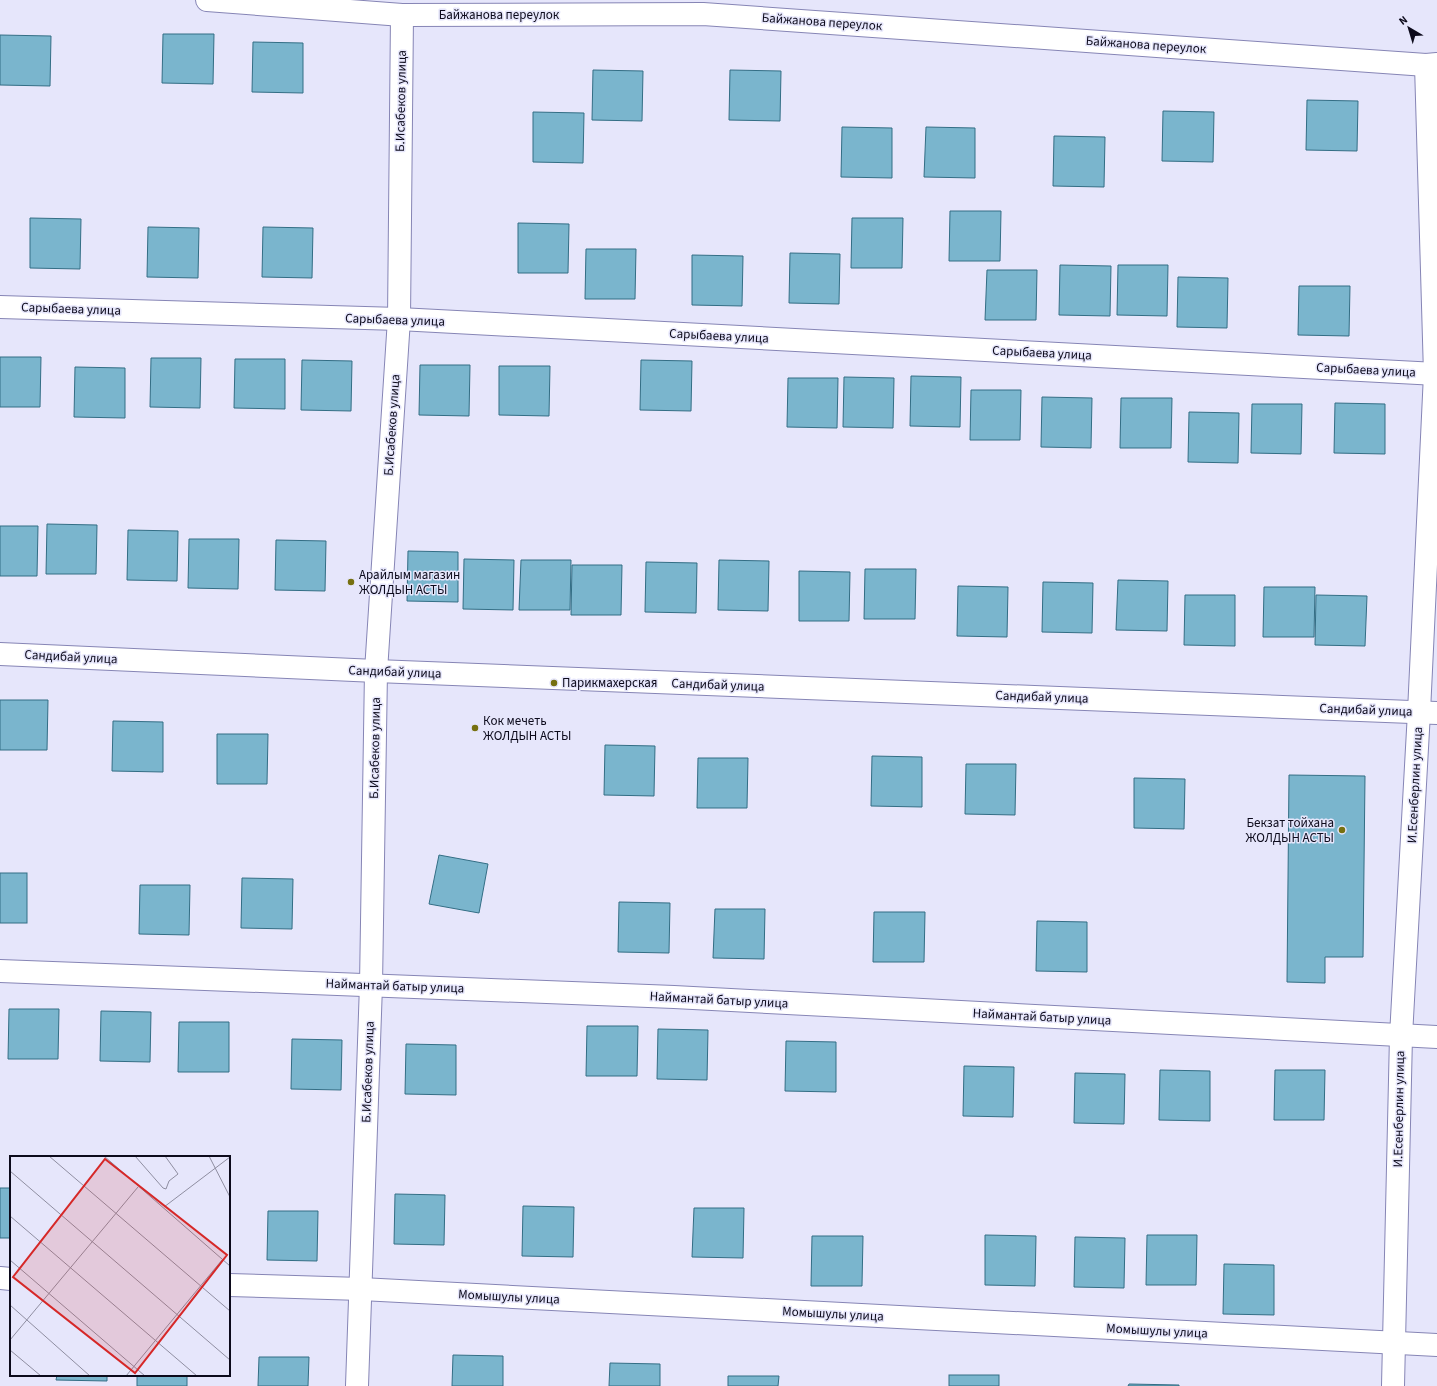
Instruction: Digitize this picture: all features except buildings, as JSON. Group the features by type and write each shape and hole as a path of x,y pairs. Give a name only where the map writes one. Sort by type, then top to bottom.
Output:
{"street":[{"name":"Байжанова переулок","path":"207,0 402,15 704,7 1432,65"},
{"name":"Б.Исабеков улица","path":"357,1386 371,985 376,671 399,319 402,15"},
{"name":"И.Есенберлин улица","path":"1393,1386 1401,1036 1428,712 1436,372 1432,65"},
{"name":"Сарыбаева улица","path":"0,307 399,319 1436,372"},
{"name":"Сандибай улица","path":"0,654 376,671 1428,712"},
{"name":"Наймантай батыр улица","path":"0,971 674,997 1437,1037"},
{"path":"0,1278 10,1279"},
{"name":"Момышулы улица","path":"230,1285 361,1289 1437,1345"}],"place":[{"name":"Арайлым магазин ЖОЛДЫН АСТЫ","path":"351,582"},
{"name":"Парикмахерская","path":"554,683"},
{"name":"Кок мечеть ЖОЛДЫН АСТЫ","path":"475,728"},
{"name":"Бекзат тойхана ЖОЛДЫН АСТЫ","path":"1342,830"}]}
